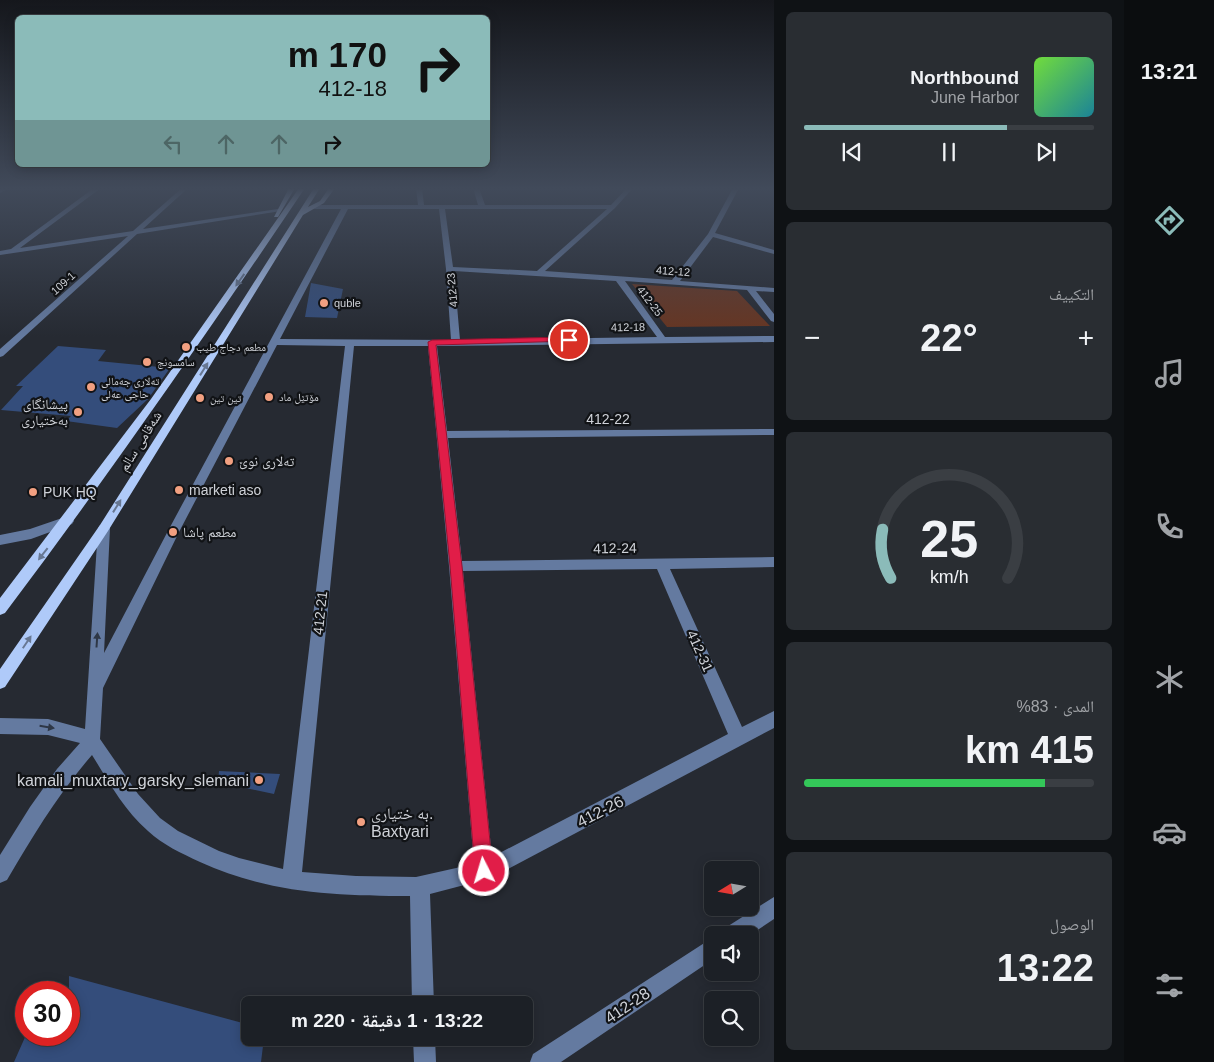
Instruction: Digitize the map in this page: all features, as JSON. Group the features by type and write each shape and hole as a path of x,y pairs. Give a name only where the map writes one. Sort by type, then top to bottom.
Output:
{"main road":[{"name":"شەقامی سالم","path":"0,609 68,521 270,238"},
{"name":"شەقامی سالم","path":"0,682 104,528 286,238"}],"street":[{"path":"0,260 30,238"},
{"path":"0,253 97,238"},
{"name":"109-1","path":"0,354 131,238"},
{"path":"94,689 173,532 329,238"},
{"name":"412-23","path":"446,238 456,342"},
{"path":"539,273 579,238"},
{"path":"675,282 708,238"},
{"path":"723,238 774,252"},
{"name":"412-12","path":"450,269 539,273 774,290"},
{"name":"412-25","path":"619,279 662,338"},
{"path":"749,288 774,319"},
{"name":"412-18","path":"273,342 350,344 662,338 774,339"},
{"path":"432,342 456,566 484,871"},
{"name":"412-21","path":"291,881 350,344"},
{"name":"412-22","path":"442,435 774,432"},
{"path":"0,540 31,534 68,521"},
{"path":"0,873 36,813 64,775 92,742 104,528"},
{"name":"412-24","path":"456,566 774,562"},
{"name":"412-31","path":"661,563 739,739"},
{"name":"412-26","path":"92,742 121,787 141,813 172,838 209,857 249,872 291,881 356,886 420,886 453,881 484,871 774,719"},
{"path":"0,726 22,724 47,727 71,732 92,742"},
{"path":"420,886 423,996"},
{"path":"746,926 774,907"},
{"name":"412-28","path":"541,1062 704,953"},
{"path":"424,1046 425,1062"}],"shaded area":[{"path":"632,284 737,291 770,326 667,327"}],"building":[{"name":"quble","path":"311,283 343,289 337,318 305,317"},
{"name":"تەلاری جەمالی حاجی عەلی","path":"58,346 106,350 98,361 170,368 148,399 117,428 66,421 71,416 1,410 23,386 16,386"},
{"name":"kamali_muxtary_garsky_slemani","path":"219,771 280,774 274,794 218,782"},
{"path":"69,976 241,1023 241,1046 263,1046 261,1062 14,1062 21,1046 80,1046 80,981 69,981"}],"place":[{"name":"quble","path":"324,303"},
{"name":"مطعم دجاج طيب","path":"186,347"},
{"name":"سامسونج","path":"147,362"},
{"name":"تەلاری جەمالی حاجی عەلی","path":"91,387"},
{"name":"مۆتێل ماد","path":"269,397"},
{"name":"تين تين","path":"200,398"},
{"name":"پیشانگای بەختیاری","path":"78,412"},
{"name":"تەلاری نوێ","path":"229,461"},
{"name":"marketi aso","path":"179,490"},
{"name":"PUK HQ","path":"33,492"},
{"name":"مطعم پاشا","path":"173,532"},
{"name":"kamali_muxtary_garsky_slemani","path":"259,780"},
{"name":"به ختیاری. Baxtyari","path":"361,822"}],"route":[{"path":"484,871 456,566 432,342 569,340"}]}
